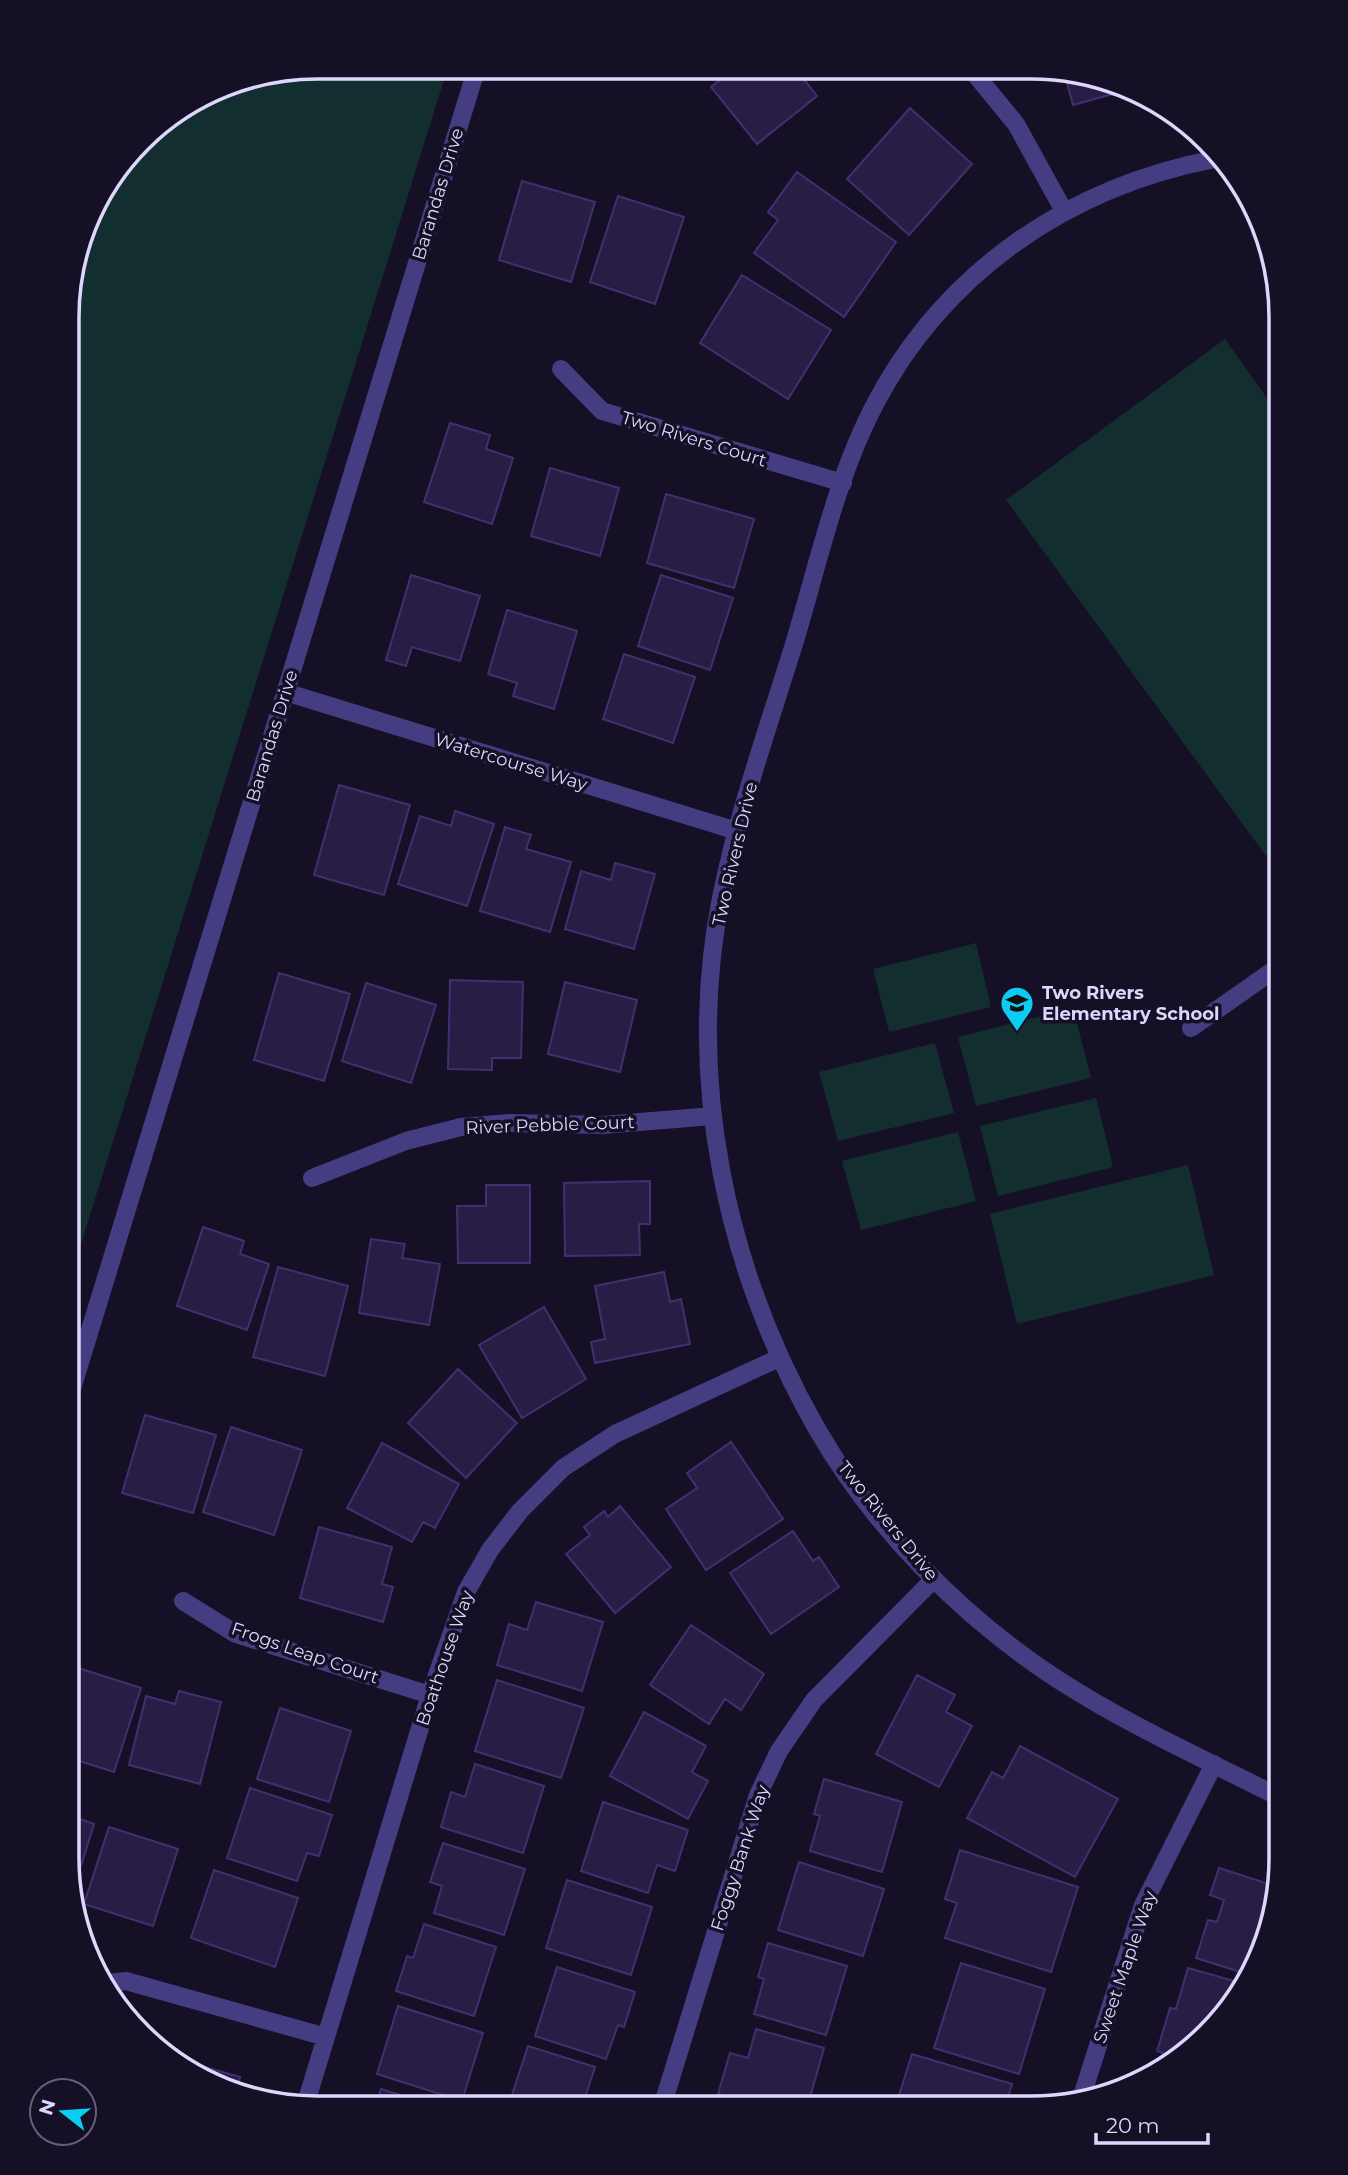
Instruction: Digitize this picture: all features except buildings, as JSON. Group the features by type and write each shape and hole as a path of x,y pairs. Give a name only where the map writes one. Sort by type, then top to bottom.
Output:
{"street":[{"name":"Barandas Drive","path":"79,1366 473,79"},
{"path":"979,79 1016,124 1065,211"},
{"name":"Two Rivers Drive","path":"1210,160 1174,167 1119,184 1065,211 1012,243 957,292 914,342 875,404 843,483 737,831 720,903 710,996 709,1076 728,1209 750,1285 779,1357 818,1431 855,1487 934,1579 1003,1640 1058,1679 1123,1717 1269,1792"},
{"name":"Two Rivers Court","path":"561,369 601,411 843,483"},
{"name":"Watercourse Way","path":"285,692 737,831"},
{"path":"1191,1028 1269,973"},
{"name":"River Pebble Court","path":"312,1178 406,1141 461,1127 509,1123 603,1125 713,1116"},
{"name":"Boathouse Way","path":"307,2095 430,1695 466,1592 490,1550 520,1510 555,1476 615,1434 779,1357"},
{"name":"Foggy Bank Way","path":"666,2096 758,1795 779,1751 814,1700 934,1579"},
{"name":"Frogs Leap Court","path":"183,1601 236,1634 430,1695"},
{"name":"Sweet Maple Way","path":"1084,2090 1143,1905 1214,1764"},
{"path":"114,1982 126,1981 326,2037"}],"green space":[{"path":"444,79 79,1251 79,317 81,286 91,240 111,198 148,148 185,119 212,103 240,91 286,81"},
{"path":"1225,339 1269,401 1269,854 1266,856 1006,500"},
{"path":"976,943 991,1007 889,1032 873,969"},
{"path":"1073,1008 1091,1078 976,1106 958,1037"},
{"path":"935,1043 954,1113 838,1141 819,1072"},
{"path":"1096,1098 1113,1167 998,1196 980,1126"},
{"path":"958,1132 976,1201 861,1230 842,1161"},
{"path":"1188,1165 1214,1275 1017,1324 990,1214"}],"place":[{"name":"Two Rivers Elementary School","path":"1017,1033"}]}
